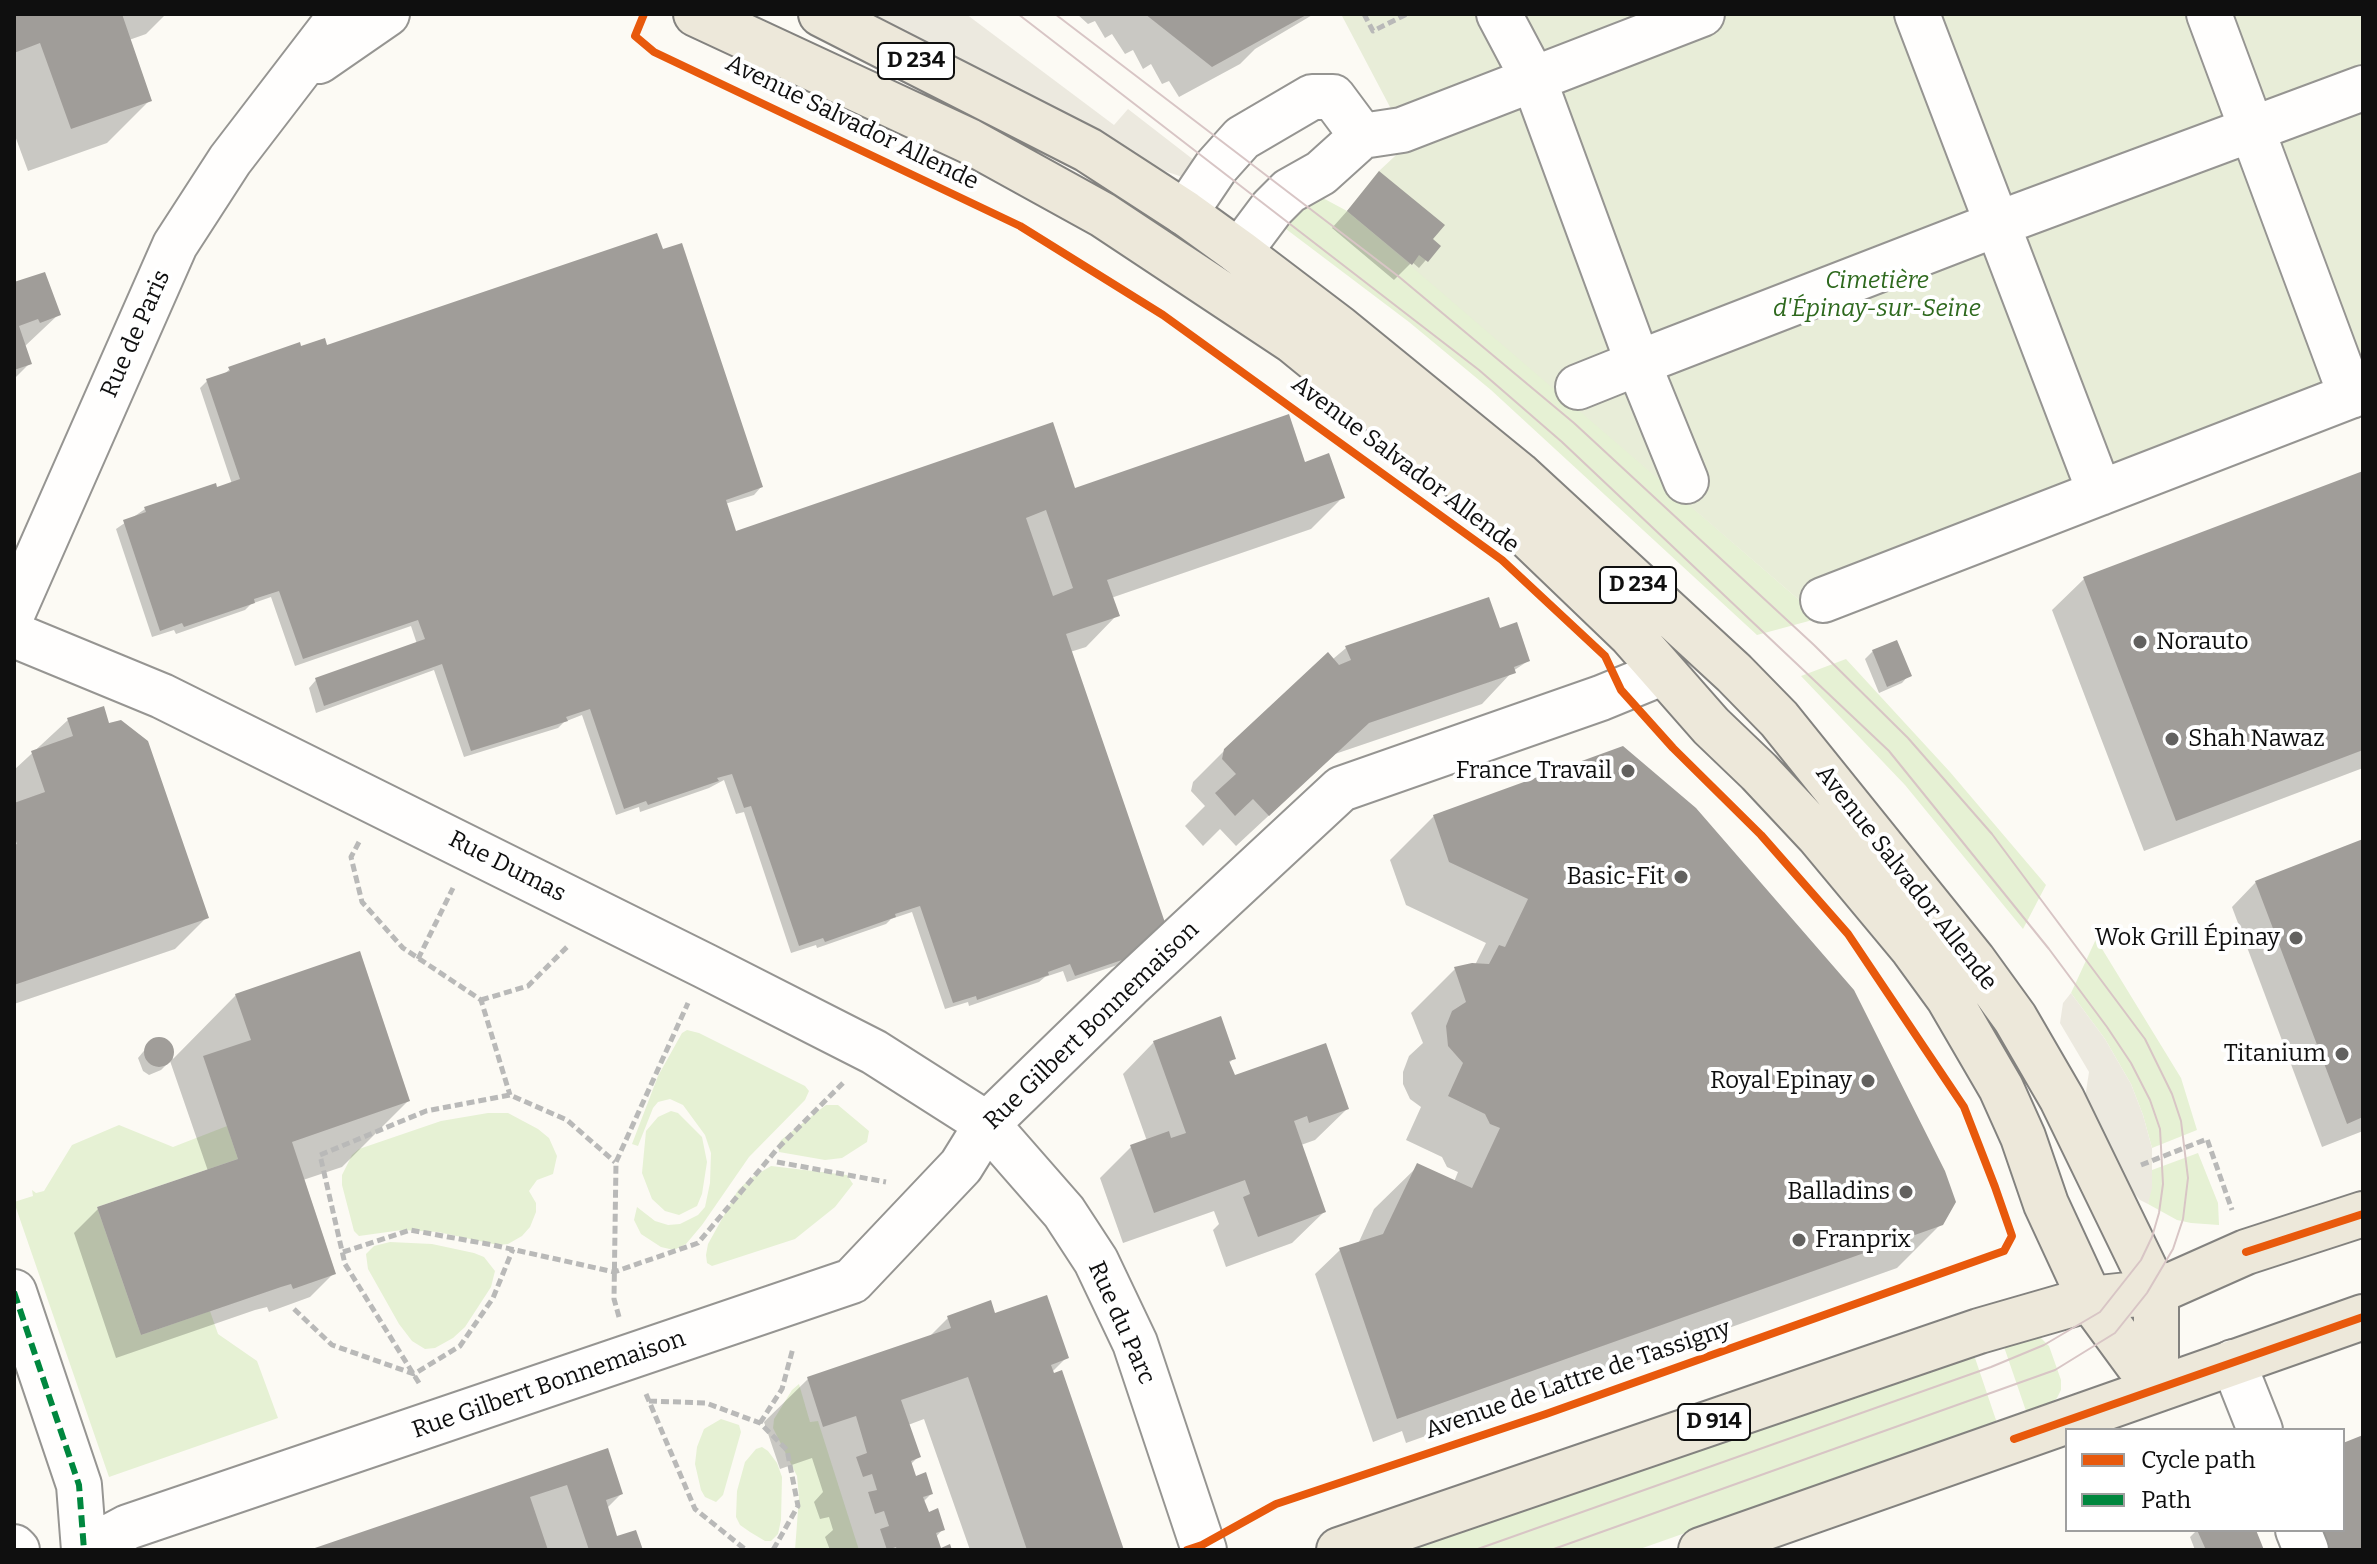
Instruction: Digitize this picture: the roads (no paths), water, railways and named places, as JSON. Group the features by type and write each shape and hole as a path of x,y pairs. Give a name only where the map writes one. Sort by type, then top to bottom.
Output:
{"main road":[{"name":"Avenue Salvador Allende","path":"696,14 969,141 1103,215 1293,341 1506,515 1602,606 1818,835 1887,916 1948,997 2001,1088 2023,1137 2046,1204 2090,1299"},
{"name":"Avenue Salvador Allende","path":"821,14 1088,150 1185,213 1339,328 1518,474 1734,673 1779,719 1917,889 2015,1018 2062,1099 2156,1292"},
{"name":"D 914","path":"1339,1550 1979,1331 2090,1299 2156,1292 2246,1252 2363,1214"},
{"path":"2156,1292 2156,1389"},
{"name":"D 234","path":"2090,1299 2156,1389"},
{"path":"1701,1550 2363,1317"}],"street":[{"name":"Rue de Paris","path":"14,610 175,245 230,160 342,14"},
{"name":"Rue de Paris","path":"294,78 387,14"},
{"path":"1499,14 1534,80 1638,363 1686,481"},
{"path":"1239,252 1289,191 1321,173 1362,136 1402,130 1702,14"},
{"path":"1917,14 2100,493"},
{"path":"1823,600 2357,394 2209,14"},
{"path":"1578,387 1997,224 2363,88"},
{"path":"1185,213 1216,167 1242,138 1312,97 1333,97 1362,136"},
{"name":"Rue Dumas","path":"14,635 109,672 473,849 874,1052 987,1124"},
{"name":"Rue Gilbert Bonnemaison","path":"84,1550 128,1527 852,1281 961,1166 987,1124 1140,975 1341,789 1601,698 1662,673"},
{"name":"Rue du Parc","path":"987,1124 1064,1212 1096,1261 1135,1343 1204,1550"},
{"path":"14,1292 79,1485 84,1550"},
{"path":"2233,1362 2259,1428"}],"tram line":[{"path":"1018,14 1479,370 1562,442 1889,751 2049,949 2107,1027 2131,1063 2150,1100 2160,1129 2163,1184 2152,1237 2141,1260 2100,1312 2044,1345 1991,1367 1475,1550"},
{"path":"1055,14 1398,276 1574,423 1814,645 1908,738 1992,834 2145,1039 2172,1094 2181,1121 2188,1178 2183,1219 2173,1249 2147,1293 2115,1333 2055,1370 1551,1550"}],"place":[{"name":"Norauto","path":"2140,642"},
{"name":"Shah Nawaz","path":"2172,739"},
{"name":"France Travail","path":"1628,771"},
{"name":"Basic-Fit","path":"1681,877"},
{"name":"Wok Grill Épinay","path":"2296,938"},
{"name":"Titanium","path":"2342,1054"},
{"name":"Royal Epinay","path":"1868,1081"},
{"name":"Balladins","path":"1906,1192"},
{"name":"Franprix","path":"1799,1240"}],"park label":[{"name":"Cimetière d'Épinay-sur-Seine","path":"1877,295"}]}
